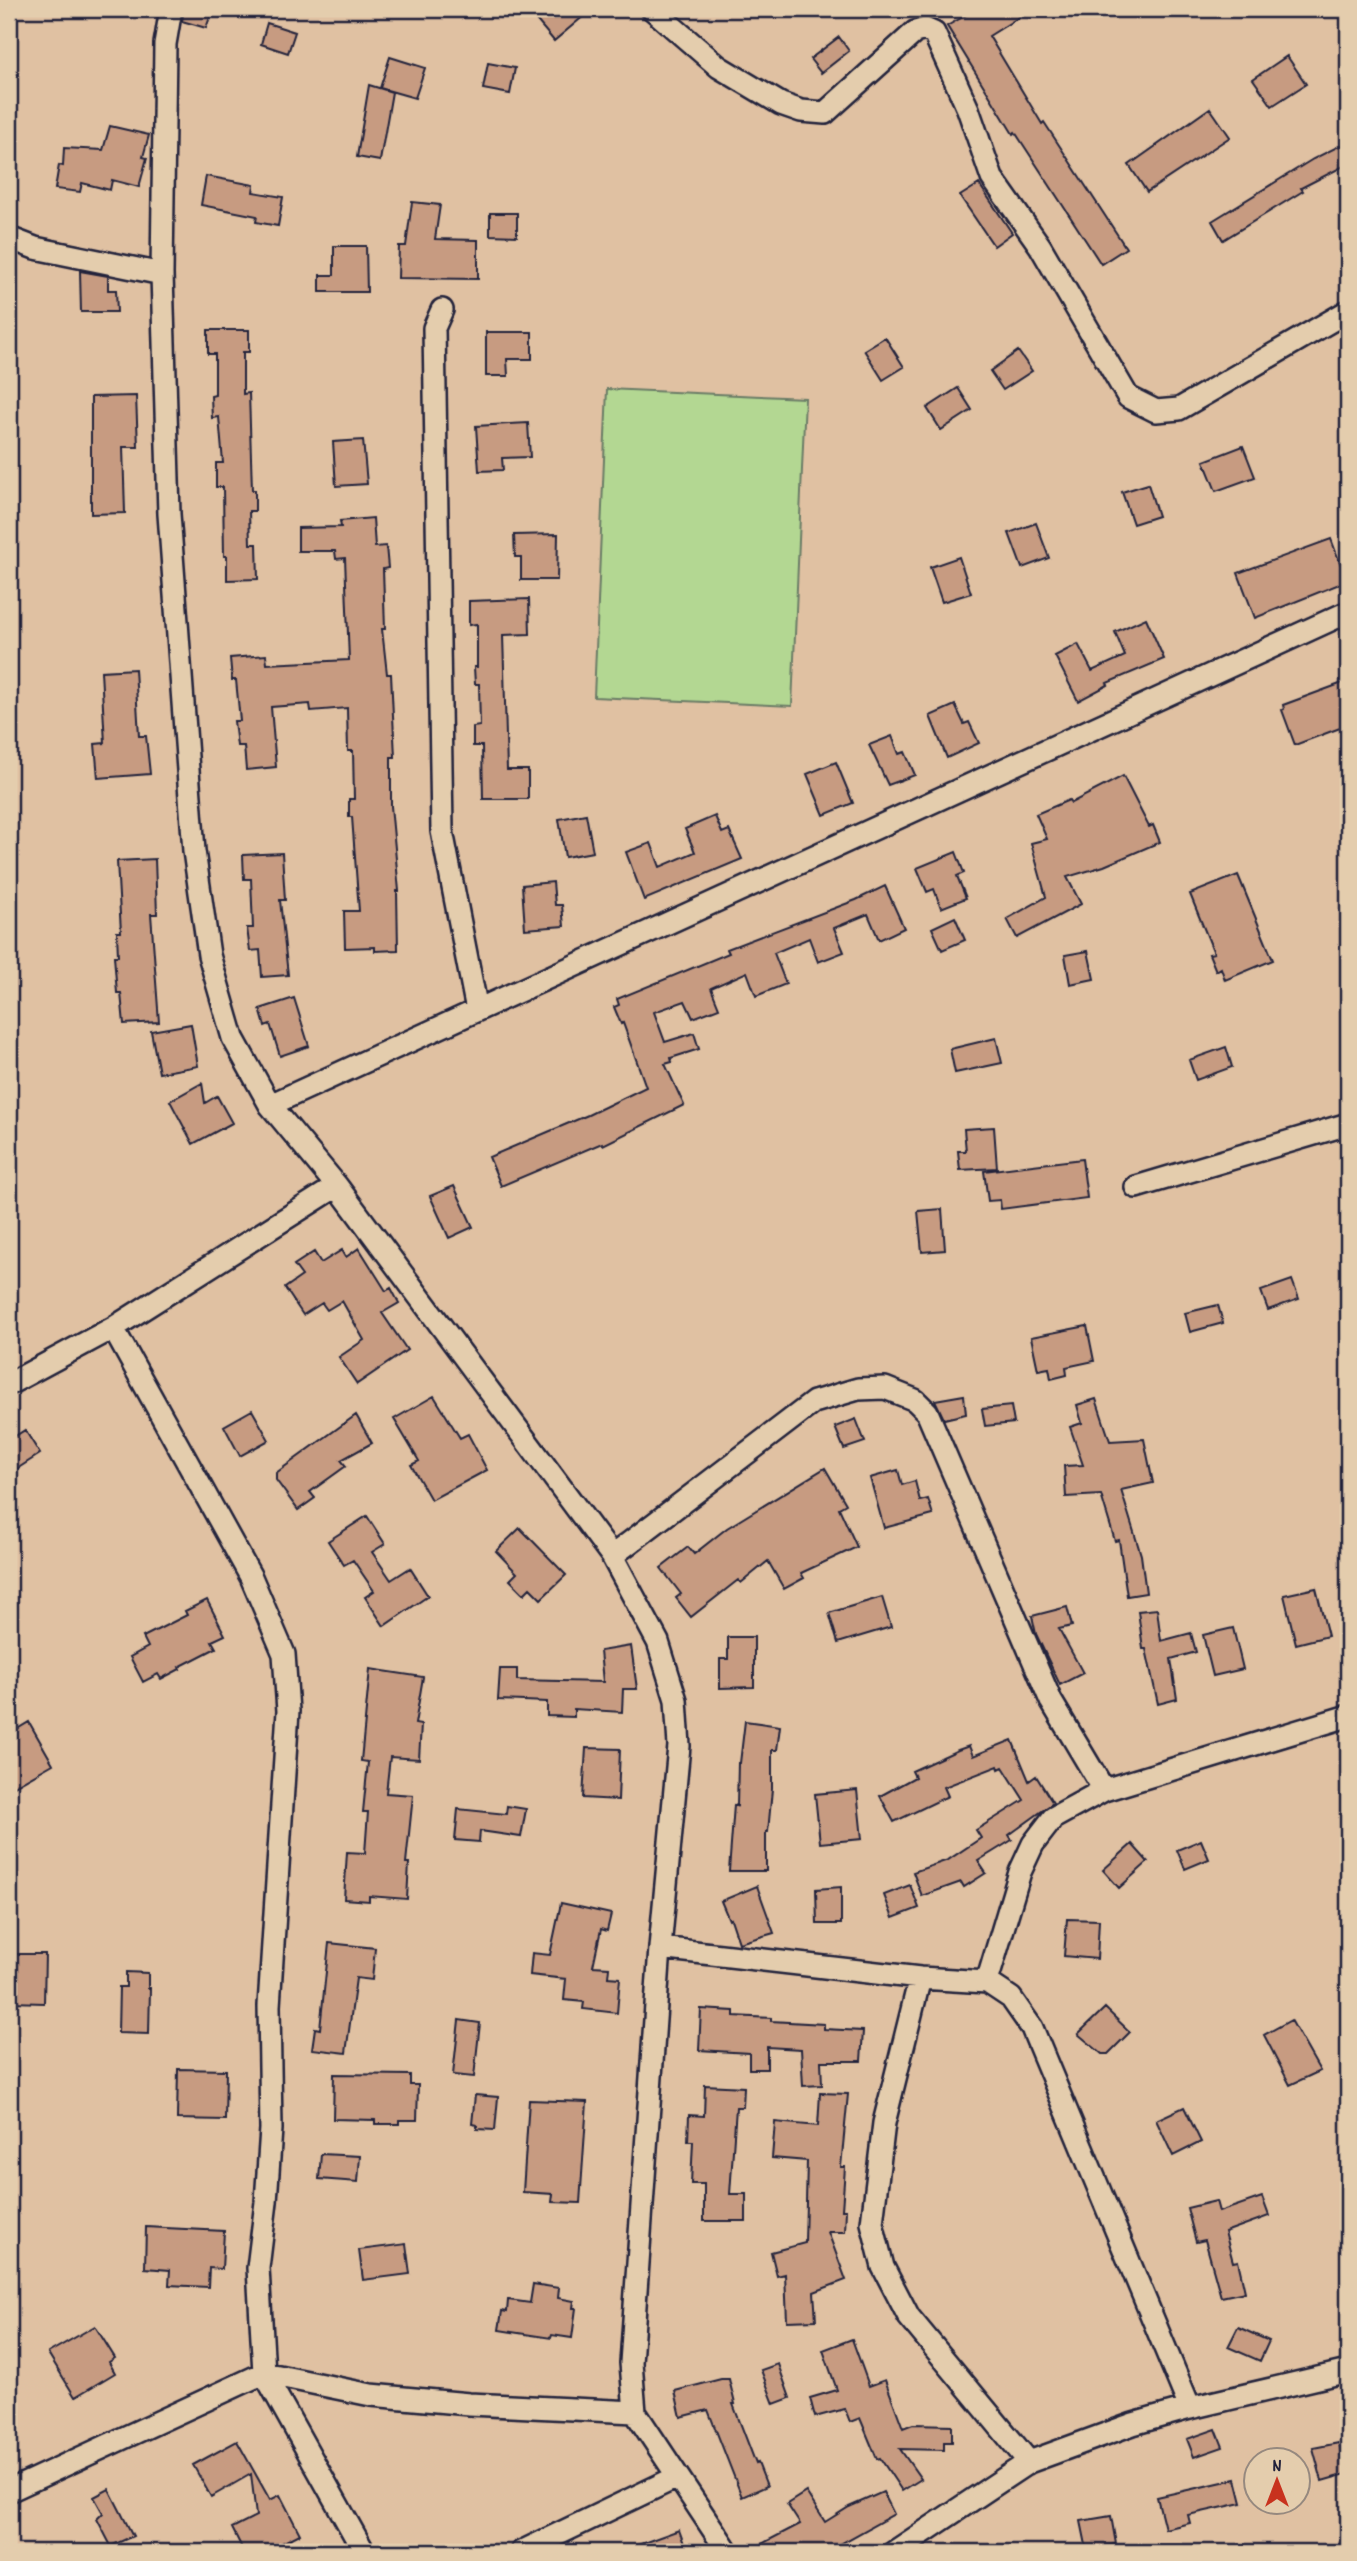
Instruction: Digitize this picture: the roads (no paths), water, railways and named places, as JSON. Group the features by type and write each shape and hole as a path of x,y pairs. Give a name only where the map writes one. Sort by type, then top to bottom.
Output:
{"street":[{"path":"170,9 163,128 162,274 169,514 194,851 209,955 233,1038 270,1105 337,1186 612,1556 657,1643 676,1700 679,1746 660,1948 631,2363 635,2412 728,2552"},
{"path":"652,9 719,67 780,104 802,111 825,113 915,32 925,29 934,33 968,109 992,178 1040,246 1128,397 1156,411 1179,409 1348,311"},
{"path":"9,238 35,248 162,274"},
{"path":"442,310 434,328 442,831 477,1010"},
{"path":"270,1105 1348,612"},
{"path":"1136,1187 1348,1124"},
{"path":"9,1384 113,1328 337,1186"},
{"path":"113,1328 251,1577 284,1654 289,1711 269,2006 271,2129 258,2268 264,2373 364,2552"},
{"path":"612,1556 814,1402 858,1389 885,1388 915,1400 927,1412 1051,1701 1104,1790"},
{"path":"987,1982 1020,1872 1033,1844 1054,1818 1104,1790 1348,1716"},
{"path":"660,1948 919,1978 987,1982 1011,1998 1032,2028 1190,2408"},
{"path":"919,1978 884,2123 872,2223 883,2267 909,2317 1030,2462"},
{"path":"894,2552 1030,2462 1133,2424 1348,2371"},
{"path":"9,2491 264,2373 371,2395 469,2404 635,2412"},
{"path":"521,2552 677,2477"}]}
